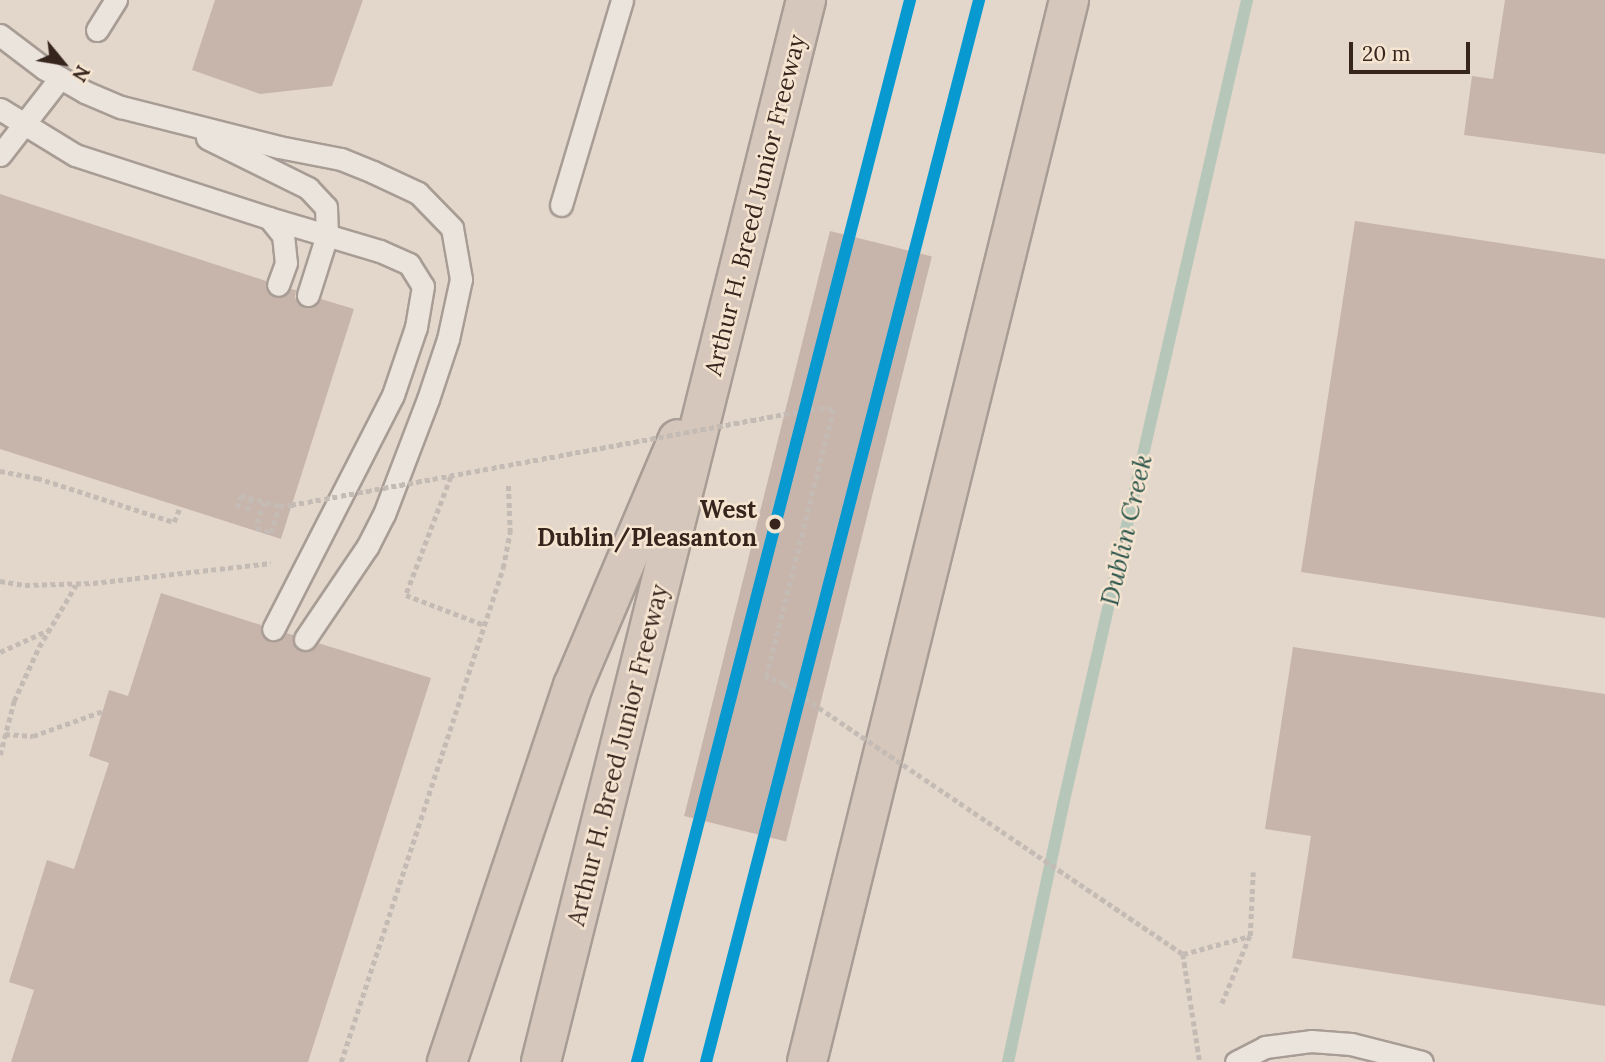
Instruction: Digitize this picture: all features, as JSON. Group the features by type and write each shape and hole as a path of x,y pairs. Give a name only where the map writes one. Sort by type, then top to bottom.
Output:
{"highway":[{"name":"Arthur H. Breed Junior Freeway","path":"541,1062 806,0"},
{"path":"807,1062 1069,0"},
{"path":"447,1062 573,687 725,327"}],"lane":[{"path":"97,30 116,0"},
{"path":"561,205 622,0"},
{"path":"0,35 60,78 121,107 279,147 341,159 418,193 452,228 461,279 448,339 428,399 373,536 306,639"},
{"path":"0,155 60,78"},
{"path":"0,109 75,155 380,251 409,264 423,286 416,327 393,395 273,629"},
{"path":"164,116 308,188 326,207 327,235 308,295"},
{"path":"269,218 283,234 286,262 278,285"},
{"path":"1236,1062 1265,1047 1311,1041 1351,1044 1422,1062"}],"path":[{"path":"237,508 241,495 279,506 291,505 818,408 833,410 766,677 784,684 1183,954 1200,1062"},
{"path":"0,471 37,478 174,522 180,507"},
{"path":"451,477 405,595 484,625"},
{"path":"341,1062 503,568 510,533 508,482"},
{"path":"247,511 251,498"},
{"path":"264,502 256,528 271,533 279,506"},
{"path":"0,581 25,585 77,584 257,564"},
{"path":"0,755 14,701 50,629 77,584"},
{"path":"0,652 50,629"},
{"path":"5,734 33,736 103,711"},
{"path":"1222,1004 1250,936 1253,872"},
{"path":"1183,954 1250,936"}],"building":[{"path":"215,0 363,0 332,86 260,94 192,70"},
{"path":"1505,0 1605,0 1605,154 1464,135 1472,76 1493,79"},
{"path":"0,194 266,281 268,293 274,297 286,295 291,289 296,290 295,298 303,307 311,308 321,299 354,309 281,539 0,449"},
{"path":"1355,221 1605,259 1605,618 1301,572"},
{"path":"830,231 932,256 786,841 684,816"},
{"path":"161,593 261,625 262,635 268,641 279,640 286,633 293,635 294,645 303,652 311,650 318,643 431,678 308,1062 11,1062 34,990 9,982 47,860 74,869 109,763 89,756 109,690 128,696"},
{"path":"1293,647 1605,694 1605,1006 1292,958 1311,836 1265,829"}],"waterway":[{"name":"Dublin Creek","path":"1008,1062 1063,805 1247,0"}],"transit line":[{"path":"637,1062 910,0"},
{"path":"706,1062 979,0"}],"place":[{"name":"West Dublin/Pleasanton","path":"775,524"}]}
